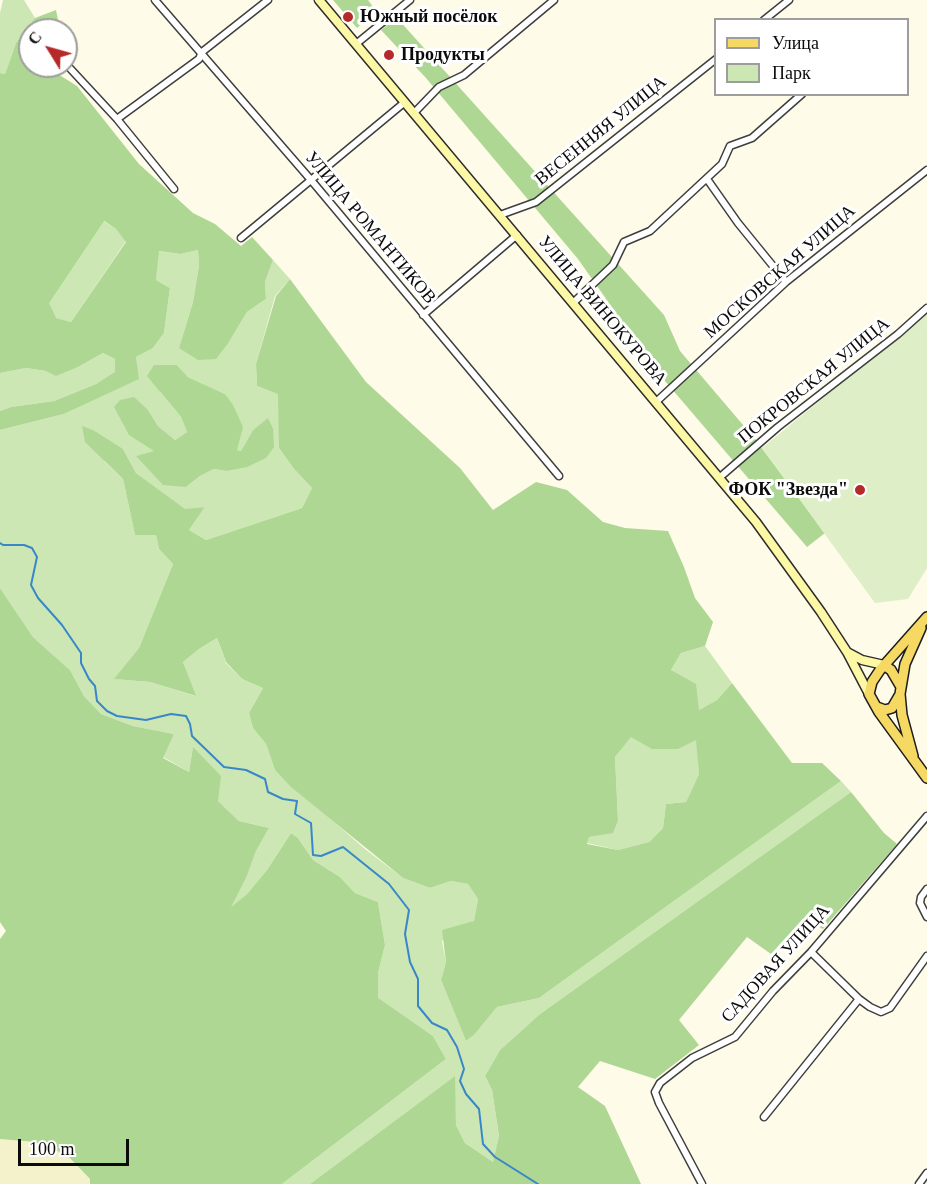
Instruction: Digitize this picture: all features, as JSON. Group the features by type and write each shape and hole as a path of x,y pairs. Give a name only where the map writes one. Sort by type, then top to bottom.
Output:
{"main road":[{"name":"УЛИЦА ВИНОКУРОВА","path":"319,0 719,478 792,569 847,652"},
{"path":"869,694 872,682 884,665 927,617"},
{"path":"877,707 885,710 892,708 900,690 906,663 927,617"},
{"path":"847,652 862,660 884,665 895,676 900,690 902,715 915,761"},
{"path":"847,652 877,707 927,778"}],"street":[{"name":"УЛИЦА РОМАНТИКОВ","path":"155,0 311,180 559,476"},
{"path":"117,119 199,59 202,52 268,0"},
{"path":"356,44 410,0"},
{"path":"414,112 439,87 464,75 554,0"},
{"path":"766,18 789,0"},
{"name":"ВЕСЕННЯЯ УЛИЦА","path":"500,215 536,202 714,60"},
{"path":"78,77 117,119 174,189"},
{"path":"573,303 613,265 624,242 650,231 722,164 730,146 752,138 800,96"},
{"path":"241,238 405,102"},
{"name":"МОСКОВСКАЯ УЛИЦА","path":"656,402 786,282 927,170"},
{"path":"707,179 738,223 786,282"},
{"path":"423,315 517,235"},
{"name":"ПОКРОВСКАЯ УЛИЦА","path":"719,478 772,431 898,334 927,308"},
{"name":"САДОВАЯ УЛИЦА","path":"702,1184 659,1103 655,1092 660,1083 692,1058 735,1037 927,816"},
{"path":"927,889 920,903 927,917"},
{"path":"811,952 859,999 881,1012 890,1008 927,956"},
{"path":"764,1117 859,999"},
{"path":"919,1184 927,1173"}],"green space":[{"path":"3,0 24,0 35,18 18,18 18,40 5,74 0,73 0,13"},
{"path":"333,0 368,0 376,11 357,28"},
{"path":"56,10 58,18 35,18"},
{"path":"397,18 664,315 680,351 755,439 825,533 807,547 659,374 578,259 426,78 381,30"},
{"path":"18,40 18,78 64,78 77,86 139,164 193,213 215,224 241,246 252,237 273,260 265,282 266,299 247,312 216,359 198,360 179,348 193,302 199,265 198,250 180,254 159,251 156,280 170,288 164,333 153,348 136,357 139,379 64,414 0,430 0,411 11,407 54,401 96,384 115,372 115,359 103,353 56,376 46,371 26,368 0,373 0,73 5,74","holes":["104,221 116,229 126,242 71,322 56,318 49,303"]},
{"path":"103,221 116,229 126,241 71,322 55,318 48,303"},
{"path":"198,250 199,265 193,302 179,348 229,342 247,312 266,299 265,282 273,260 290,279 275,296 256,364 257,386 279,394 279,448 312,488 302,508 206,540 189,530 205,507 185,510 136,473 123,449 104,461 123,479 135,535 156,535 159,549 173,564 139,648 115,679 150,682 195,696 183,662 217,638 226,663 242,679 263,688 249,713 253,728 266,744 275,770 365,849 403,878 430,888 451,881 468,884 478,899 474,921 442,941 446,962 441,980 466,1041 474,1035 497,1007 539,998 841,781 851,792 540,1014 500,1050 485,1076 492,1090 499,1137 493,1162 465,1143 456,1125 454,1077 310,1184 282,1184 446,1059 433,1036 378,999 378,973 385,945 378,902 355,893 340,877 313,860 298,838 291,833 267,870 247,894 229,909 269,828 239,821 218,801 193,748 189,772 163,757 174,734 133,726 101,714 84,696 70,670 33,637 0,588 0,430 64,414 138,379 136,357 153,348 164,333 170,288 156,280 158,251 180,254","holes":["177,365 188,377 225,394 237,450 241,451 253,430 268,419 273,428 226,471 214,469 186,487 137,456 155,451 148,410 158,426 175,440 187,432 181,417 160,392"]},
{"path":"290,279 366,382 460,468 493,510 536,482 567,490 603,522 625,528 668,531 695,598 713,622 705,646 681,653 671,670 696,684 699,710 717,700 732,683 792,763 822,763 841,781 539,998 497,1007 474,1035 466,1041 441,980 446,962 442,930 474,921 478,899 468,884 451,881 430,888 403,878 291,787 275,770 266,744 253,728 249,713 263,688 242,679 226,662 217,638 183,662 196,696 150,682 114,679 139,648 173,564 159,549 156,535 135,535 123,479 85,442 82,426 93,430 123,449 136,473 185,509 205,507 189,530 206,540 302,508 312,488 279,448 278,394 257,386 256,364 276,296","holes":["631,737 652,749 678,749 696,740 699,774 686,802 666,804 663,828 649,842 618,850 587,844 589,837 613,833 618,821 615,757"]},
{"name":"ФОК \"Звезда\"","path":"927,313 927,568 908,599 875,603 762,448"},
{"path":"103,353 115,359 115,373 96,384 54,401 11,407 0,411 0,373 26,368 46,371 80,366"},
{"path":"154,365 177,365 188,377 225,394 243,427 237,450 241,451 253,430 268,418 273,428 274,447 266,458 247,467 226,471 214,469 186,487 163,485 136,456 154,451 129,435 114,407 120,400 134,397 148,410 158,426 175,440 187,432 181,417 147,376"},
{"path":"0,588 33,637 70,670 84,696 101,714 133,726 174,734 163,758 189,772 193,747 221,776 218,801 239,821 269,828 231,907 247,894 267,870 291,833 298,838 313,860 340,877 355,893 378,902 385,945 378,973 378,998 433,1036 446,1059 282,1184 90,1184 90,1179 67,1155 35,1142 0,1139 0,939 6,931 0,922"},
{"path":"705,646 732,683 717,700 699,710 671,670 681,653"},
{"path":"631,736 697,739 699,774 686,802 666,804 663,828 649,842 618,850 587,843 589,837 613,832 618,821 615,757"},
{"path":"851,792 884,833 897,844 823,929 803,919 771,954 747,937 679,1020 699,1045 655,1079 600,1061 578,1087 605,1106 641,1184 310,1184 455,1076 456,1125 465,1143 493,1162 499,1136 492,1090 485,1076 500,1050 540,1014"},
{"path":"0,1139 35,1142 67,1155 90,1179 90,1184 0,1184"}],"waterway":[{"path":"0,543 32,548 37,557 31,585 38,598 62,625 81,653 81,663 95,686 97,701 107,711 117,716 146,720 171,714 186,716 192,736 224,767 246,770 265,779 268,792 283,799 297,801 295,814 311,823 313,855 321,856 343,847 389,884 409,910 405,934 410,962 418,979 418,1006 432,1023 447,1030 457,1047 464,1069 460,1081 466,1094 479,1109 483,1144 495,1157 538,1184"}],"place":[{"name":"Южный посёлок","path":"348,17"},
{"name":"Продукты","path":"389,55"},
{"name":"ФОК \"Звезда\"","path":"860,490"}]}
